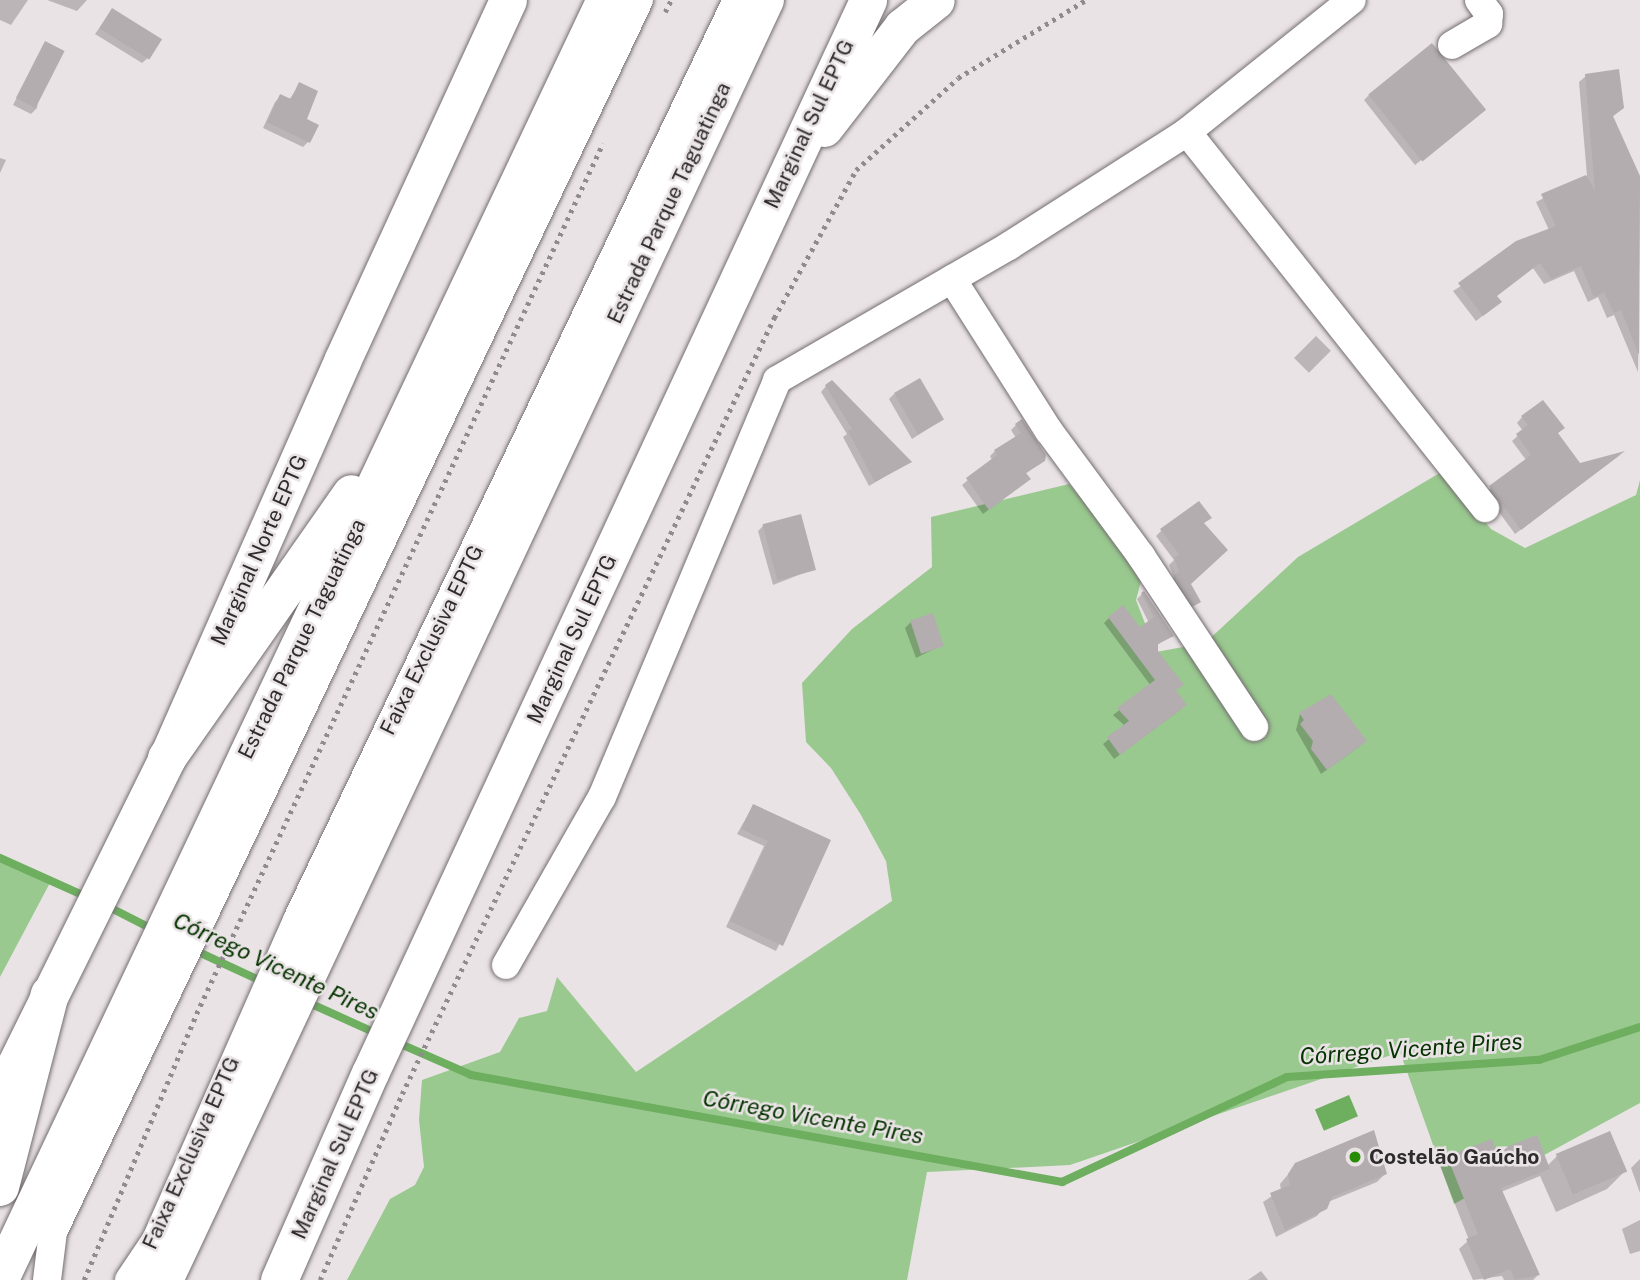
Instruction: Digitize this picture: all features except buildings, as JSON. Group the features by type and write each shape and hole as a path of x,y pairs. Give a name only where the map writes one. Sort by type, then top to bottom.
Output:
{"highway":[{"name":"Estrada Parque Taguatinga","path":"0,1279 156,981 419,398 606,0"},
{"name":"Estrada Parque Taguatinga","path":"164,1280 265,1028 310,931 765,0"},
{"path":"167,758 419,398"},
{"path":"0,1187 50,994"}],"main road":[{"name":"Marginal Norte EPTG","path":"0,1096 167,758 341,361 509,0"},
{"name":"Marginal Sul EPTG","path":"279,1280 370,1073 868,0"},
{"path":"781,185 902,27 936,0"}],"street":[{"path":"200,887 639,0"},
{"name":"Faixa Exclusiva EPTG","path":"310,931 737,0"},
{"path":"506,965 602,797 777,380 952,279 1187,132 1352,0"},
{"path":"1452,46 1488,24 1489,14 1479,0"},
{"path":"1187,132 1485,508"},
{"path":"952,279 1049,431 1141,556 1254,727"},
{"path":"47,1280 53,1232 156,981"},
{"name":"Faixa Exclusiva EPTG","path":"129,1280 156,1240 265,1028"}],"path":[{"path":"659,25 671,0"},
{"path":"84,1280 200,1006 606,139"},
{"path":"320,1280 402,1094 446,1004"}],"shaded area":[{"path":"1443,471 1491,529 1525,548 1636,495 1640,480 1640,1103 1454,1204 1400,1052 1070,1165 927,1172 907,1280 347,1280 390,1199 415,1185 424,1167 419,1120 422,1080 500,1052 519,1018 547,1011 557,977 636,1072 892,901 886,861 831,768 806,742 802,683 852,629 932,567 931,517 1069,484 1144,570 1136,600 1156,652 1205,643 1298,557"},
{"path":"0,858 52,879 0,977"},
{"path":"1349,1095 1358,1116 1324,1131 1315,1109"}],"waterway":[{"name":"Córrego Vicente Pires","path":"0,858 87,897"},
{"name":"Córrego Vicente Pires","path":"105,905 156,931"},
{"name":"Córrego Vicente Pires","path":"192,949 263,982"},
{"name":"Córrego Vicente Pires","path":"307,1002 378,1034"},
{"name":"Córrego Vicente Pires","path":"396,1042 471,1075 1062,1182 1287,1077 1539,1060 1640,1027"}],"place":[{"name":"Costelão Gaúcho","path":"1355,1157"}]}
